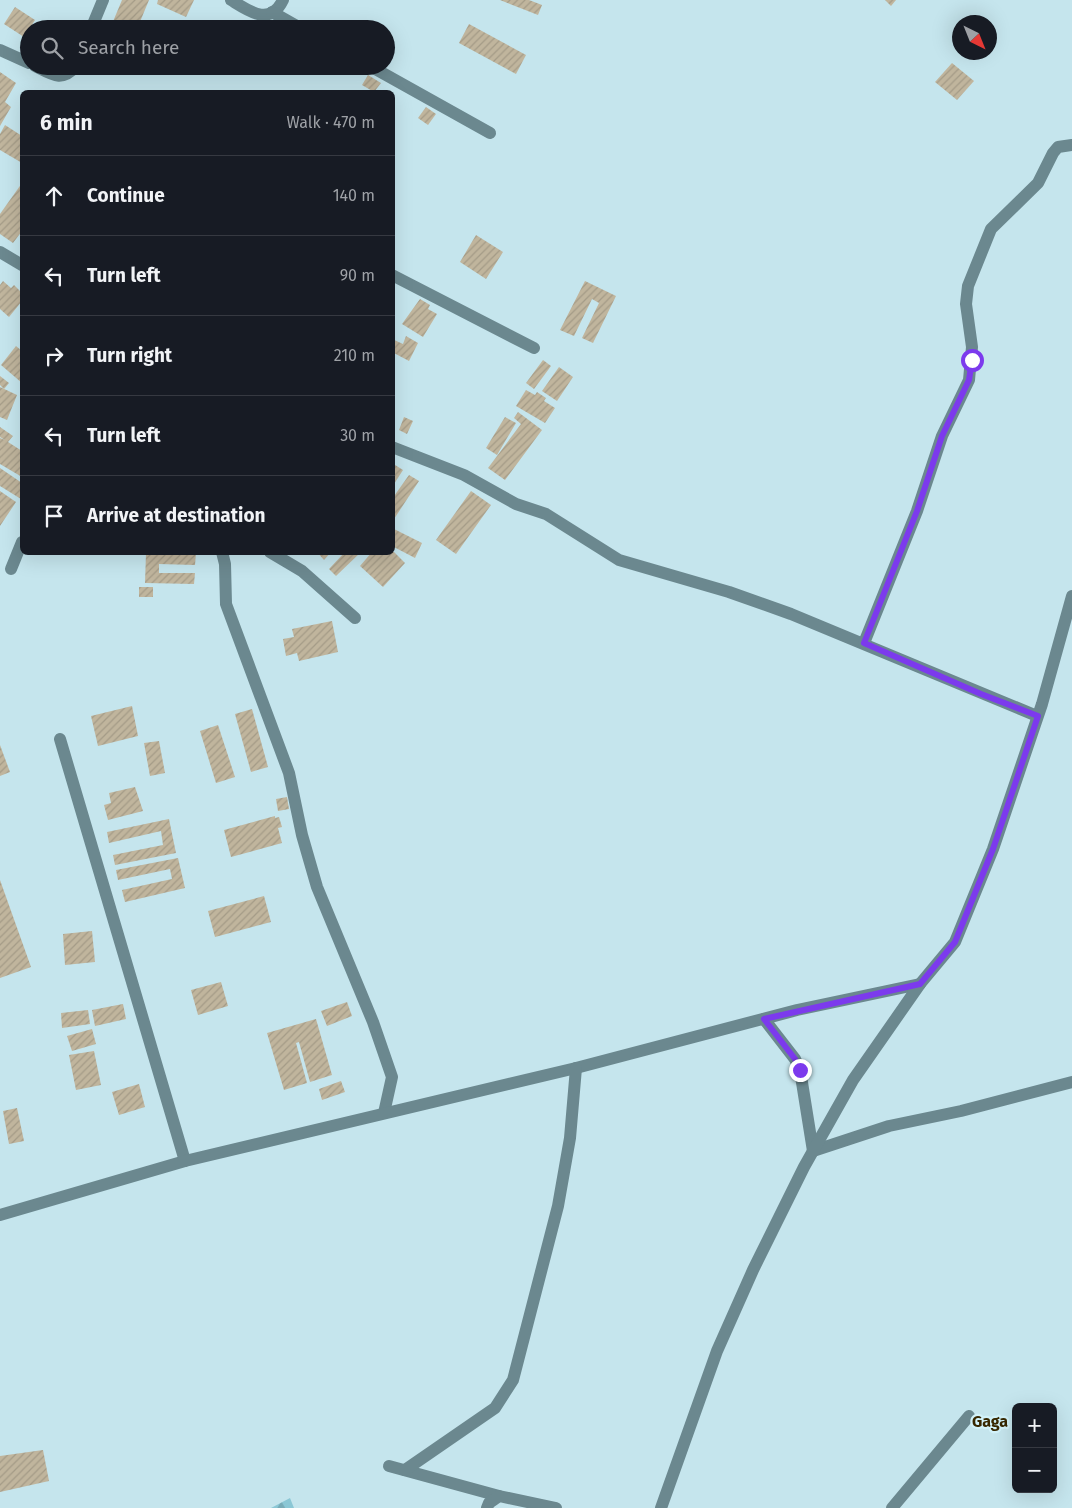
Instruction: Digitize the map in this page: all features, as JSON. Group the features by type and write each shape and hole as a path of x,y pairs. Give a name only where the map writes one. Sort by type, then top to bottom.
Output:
{"street":[{"path":"94,20 102,0"},
{"path":"231,0 255,14 265,15 272,12 283,0"},
{"path":"272,12 286,20"},
{"path":"0,50 20,60"},
{"path":"386,75 490,133"},
{"path":"864,643 917,511 942,436 969,380 972,347 966,304 968,286 990,229 1038,183 1058,147 1072,146"},
{"path":"0,252 20,264"},
{"path":"395,277 534,348"},
{"path":"395,448 464,474 516,504 546,514 619,560 729,592 864,643 981,694 1038,716"},
{"path":"11,570 20,547"},
{"path":"223,555 225,564 226,604 289,773 302,834 317,887 373,1022 392,1076 384,1113"},
{"path":"275,555 302,571 355,618"},
{"path":"661,1508 717,1351 753,1270 813,1150 853,1080 920,984 955,942 993,849 1038,716 1072,596"},
{"path":"60,739 185,1161"},
{"path":"0,1215 185,1161 576,1068 764,1019 920,984"},
{"path":"764,1019 795,1059 800,1070 813,1150"},
{"path":"404,1470 495,1408 513,1380 558,1206 570,1138 576,1068"},
{"path":"813,1150 889,1126 961,1111 1072,1082"},
{"path":"892,1508 969,1416"},
{"path":"389,1466 499,1496 556,1508"},
{"path":"488,1508 489,1503 499,1496"}],"green space":[{"path":"290,1498 294,1508 271,1508"}],"building":[{"path":"122,0 149,0 141,20 114,20"},
{"path":"158,0 194,0 186,17 157,4"},
{"path":"500,0 529,0 542,5 538,15"},
{"path":"885,0 896,0 891,6"},
{"path":"15,7 35,20 20,20 20,34 4,24"},
{"path":"469,24 526,55 516,74 459,43"},
{"path":"952,63 974,81 957,100 935,82"},
{"path":"0,72 16,83 5,102 11,107 0,126"},
{"path":"368,75 381,83 376,90 371,90 362,85"},
{"path":"426,107 436,114 428,125 418,118"},
{"path":"5,125 20,135 20,162 0,150 0,134"},
{"path":"20,186 20,234 13,243 0,234 0,214"},
{"path":"476,235 503,252 486,279 460,262"},
{"path":"3,281 11,288 14,285 20,291 20,303 9,317 0,309 0,285"},
{"path":"585,281 616,296 593,343 582,338 599,303 592,299 574,336 560,330"},
{"path":"420,299 430,305 428,309 437,314 423,337 402,324"},
{"path":"406,336 418,343 409,361 395,354 395,340 403,344"},
{"path":"16,346 20,349 20,381 1,365"},
{"path":"543,360 551,366 534,389 526,383"},
{"path":"559,367 573,377 557,401 542,391"},
{"path":"0,376 9,383 4,389 0,385"},
{"path":"0,387 17,395 7,420 0,417"},
{"path":"526,390 535,395 537,392 546,398 544,401 555,408 545,423 516,406"},
{"path":"518,412 542,430 505,480 488,468 521,424 514,418"},
{"path":"404,417 413,421 407,434 399,430"},
{"path":"505,417 516,423 497,455 486,448"},
{"path":"0,427 13,436 8,442 20,450 20,476 0,464 0,438 5,440 0,437"},
{"path":"395,465 403,470 395,482"},
{"path":"0,468 20,482 20,498 0,486"},
{"path":"409,475 419,481 395,517 395,495"},
{"path":"0,491 16,502 0,526"},
{"path":"471,491 491,505 456,554 436,540"},
{"path":"395,530 422,543 415,558 395,548"},
{"path":"395,553 405,563 383,587 360,566 369,555 395,555"},
{"path":"146,555 196,555 195,565 159,564 159,573 195,573 194,584 145,583"},
{"path":"320,555 328,555 324,560"},
{"path":"342,555 358,555 336,576 329,569"},
{"path":"139,587 153,587 153,597 139,597"},
{"path":"332,621 338,652 299,661 297,653 286,656 283,639 294,637 292,629"},
{"path":"132,706 138,736 98,746 91,716"},
{"path":"252,709 268,767 251,772 235,714"},
{"path":"218,725 235,777 216,783 200,731"},
{"path":"159,741 165,773 150,776 144,743"},
{"path":"0,745 10,772 0,776"},
{"path":"135,787 143,811 108,820 104,805 111,803 109,793"},
{"path":"287,797 289,809 278,811 276,799"},
{"path":"275,816 275,818 279,817 282,827 278,828 282,843 231,857 224,830"},
{"path":"169,819 176,853 115,865 113,855 163,845 161,831 109,843 107,832"},
{"path":"178,858 185,888 125,902 122,890 172,879 170,869 118,880 116,870"},
{"path":"0,880 31,967 0,978"},
{"path":"264,896 271,922 215,937 208,911"},
{"path":"92,931 95,962 65,965 63,934"},
{"path":"221,982 228,1006 198,1015 191,990"},
{"path":"347,1002 352,1016 327,1026 321,1011"},
{"path":"123,1004 126,1019 95,1026 92,1010"},
{"path":"88,1010 90,1024 62,1028 61,1013"},
{"path":"316,1019 332,1075 310,1082 299,1042 296,1043 307,1083 284,1090 267,1033"},
{"path":"92,1029 96,1044 72,1051 67,1036"},
{"path":"94,1051 101,1085 76,1090 69,1055"},
{"path":"341,1081 345,1092 322,1100 319,1089"},
{"path":"139,1084 145,1107 119,1115 112,1092"},
{"path":"17,1108 24,1141 9,1144 3,1111"},
{"path":"43,1450 49,1481 0,1492 0,1456"}],"district":[{"name":"Gaga","path":"990,1421"}],"route":[{"path":"800,1070 795,1059 764,1019 797,1010 920,984 955,942 993,849 1038,716 981,694 864,643 917,511 942,436 959,406 969,380 972,360"}]}
